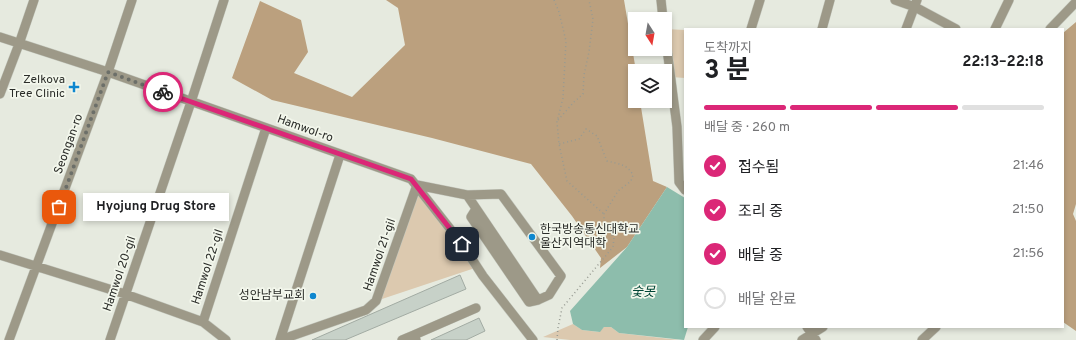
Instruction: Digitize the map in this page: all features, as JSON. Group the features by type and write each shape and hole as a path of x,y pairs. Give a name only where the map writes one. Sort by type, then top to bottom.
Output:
{"street":[{"path":"0,94 34,0"},
{"name":"Seongan-ro","path":"9,340 108,72 132,0"},
{"name":"Hamwol 20-gil","path":"110,340 224,0"},
{"path":"661,0 662,12"},
{"path":"751,28 760,0"},
{"path":"822,28 830,0"},
{"path":"895,0 916,3 954,28"},
{"path":"995,28 1009,0"},
{"path":"1051,28 1076,2"},
{"path":"906,28 916,3"},
{"name":"Hamwol-ro","path":"0,38 108,72 411,179 462,244 483,276 533,340"},
{"path":"669,56 681,128 679,182 684,189"},
{"name":"Hamwol 22-gil","path":"202,322 266,128"},
{"name":"Hamwol 21-gil","path":"280,340 340,155"},
{"path":"417,185 467,195 501,194 561,276 549,295 538,300 467,195"},
{"name":"Hamwol 21-gil","path":"280,340 366,310 376,301 417,185"},
{"name":"Hamwol 22-gil","path":"0,255 125,294 202,322 226,340"},
{"path":"402,340 415,337 476,308"},
{"path":"703,340 715,328"},
{"path":"802,340 821,328"},
{"path":"922,340 935,328"}],"path":[{"path":"554,0 559,12 566,41 563,98 557,122 559,144 566,181 604,214"},
{"path":"557,122 583,94 584,75 589,52 593,18 589,0"},
{"path":"557,340 562,308 613,247 614,238 604,224 604,214 618,191 631,181 634,175 630,168 621,164 607,162 597,136 586,129 579,140 559,144"}],"shaded area":[{"path":"386,0 624,0 628,24 628,56 633,56 635,64 628,64 628,108 641,108 653,181 667,187 627,247 600,268 601,258 572,216 531,164 432,138 272,100 232,78 260,1 301,20 308,52 294,73 352,97 405,45 398,8"},
{"path":"1076,22 1076,204 1073,214 1076,221 1076,331 1064,323 1064,32"},
{"path":"672,29 684,30 684,78 672,77 672,64 669,64 668,56 672,56"},
{"path":"417,185 478,267 376,301"},
{"path":"573,324 582,330 599,332 604,327 611,327 619,333 679,340 570,340 543,337"}],"water":[{"name":"숯못","path":"667,187 684,197 684,328 688,328 684,340 619,333 611,327 604,327 600,332 582,330 573,324 570,311 627,247"}],"building":[{"path":"460,275 466,289 345,340 312,340"},
{"path":"479,318 485,331 466,340 431,340"}],"way so far":[{"path":"59,207 108,72 163,92"}],"place":[{"name":"Zelkova Tree Clinic","path":"74,87"},
{"name":"Hyojung Drug Store","path":"59,207"},
{"name":"한국방송통신대학교 울산지역대학","path":"532,237"},
{"name":"성안남부교회","path":"313,296"}],"route":[{"path":"163,92 411,179 462,244"}]}
